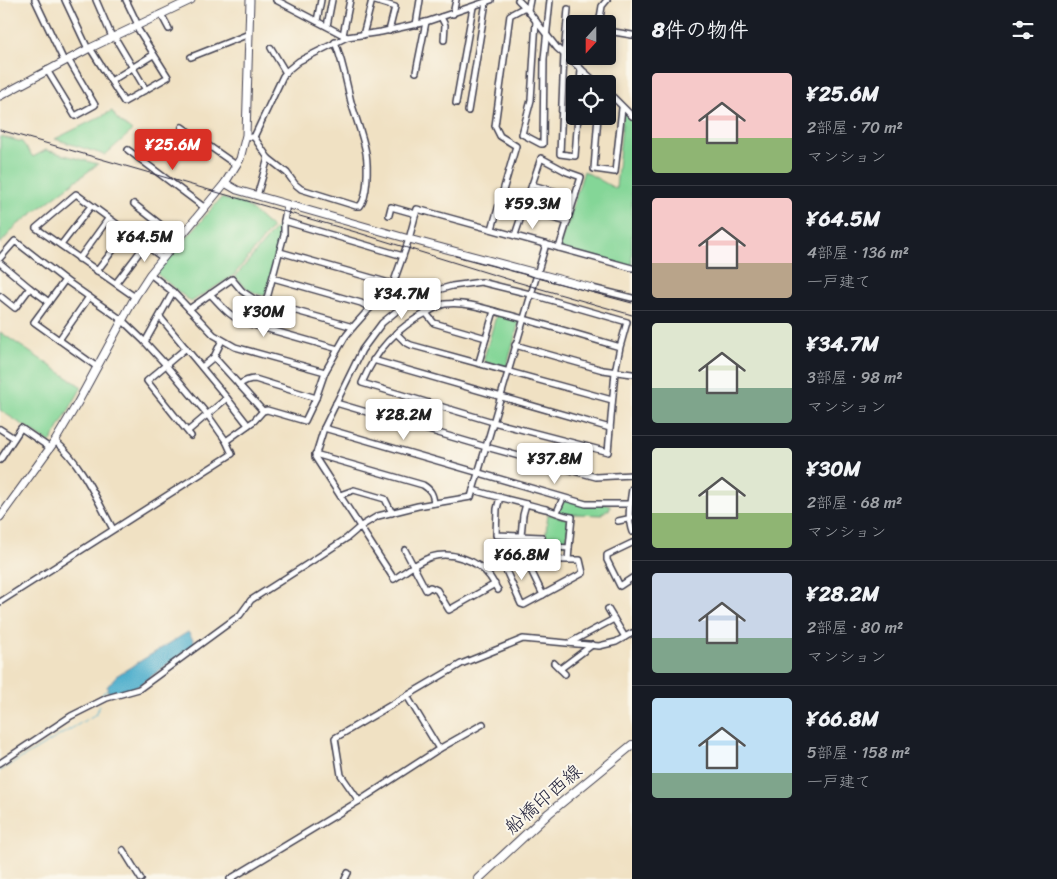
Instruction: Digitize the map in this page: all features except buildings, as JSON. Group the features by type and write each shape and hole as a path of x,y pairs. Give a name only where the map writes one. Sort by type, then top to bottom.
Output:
{"main road":[{"name":"船橋印西線","path":"478,879 550,813 632,745"}],"street":[{"path":"35,0 66,60 95,105 75,116 47,70"},
{"path":"65,0 89,48 124,102 168,77 137,26 126,0"},
{"path":"96,0 113,37 146,90"},
{"path":"0,96 89,48 190,0"},
{"path":"0,517 55,441 135,297 150,274 225,183 240,159 246,135 250,0"},
{"path":"276,0 345,36"},
{"path":"317,21 321,0"},
{"path":"327,26 332,0"},
{"path":"345,36 350,0"},
{"path":"363,35 372,0 395,6 390,31"},
{"path":"416,25 420,0"},
{"path":"453,14 456,0"},
{"path":"518,0 551,41 588,75"},
{"path":"527,9 530,0"},
{"path":"536,21 532,100 522,134 543,144 544,59 550,0"},
{"path":"600,15 602,6 607,0"},
{"path":"254,138 277,88 286,73 299,61 345,36 390,31 416,25 488,1"},
{"path":"468,111 488,1"},
{"path":"456,103 473,7"},
{"path":"492,229 516,146 500,136 495,126 510,15 527,9"},
{"path":"568,9 564,54 560,154 575,156 577,125"},
{"path":"161,14 169,29"},
{"path":"441,17 445,25 444,40"},
{"path":"416,72 426,22"},
{"path":"616,32 632,35"},
{"path":"190,57 249,34"},
{"path":"246,135 254,138 268,158 287,173 295,184 301,188 360,206 366,189 366,154 342,61 335,42"},
{"path":"271,48 286,73"},
{"path":"111,81 153,55"},
{"path":"581,69 581,75"},
{"path":"616,101 632,116"},
{"path":"597,125 594,169 615,172 622,108"},
{"path":"182,127 236,165"},
{"path":"128,150 205,208"},
{"path":"257,196 268,158"},
{"path":"516,235 541,158 581,177 559,248"},
{"path":"225,183 237,190 409,239 632,298"},
{"path":"532,185 575,197"},
{"path":"135,297 36,228 76,194 163,258"},
{"path":"134,204 179,239"},
{"path":"266,302 284,235 287,204"},
{"path":"61,246 91,206"},
{"path":"389,215 391,208 416,214"},
{"path":"226,441 254,421 263,411 268,410 305,421 325,372 338,349 353,327 389,291 393,284 409,239 417,209 632,268"},
{"path":"524,210 567,222"},
{"path":"79,259 108,219"},
{"path":"284,221 403,256"},
{"path":"97,271 127,232"},
{"path":"0,258 15,241 65,280 122,320 166,365 207,414 226,441 232,454 0,602"},
{"path":"0,763 71,716 106,698 139,689 240,615 251,600 378,516 434,503 472,497 536,272 546,244"},
{"path":"116,283 146,246"},
{"path":"280,252 393,284"},
{"path":"0,263 49,302"},
{"path":"150,274 173,292 214,335 222,340 235,347 325,372"},
{"path":"273,278 361,303 370,308"},
{"path":"189,309 232,279 242,291 254,299 353,327"},
{"path":"65,280 34,322 96,367"},
{"path":"498,590 492,578 478,564 445,555 428,558 394,579 315,457 324,428 362,350 382,324 404,305 427,293 452,286 481,282 627,322 615,372 608,452 493,422 362,383 373,360 396,333 409,322 443,304 460,303 494,311 620,347"},
{"path":"0,296 15,308 30,288"},
{"path":"145,342 173,292"},
{"path":"210,294 234,318 243,322 338,349"},
{"path":"59,340 89,297"},
{"path":"418,298 434,323 486,338"},
{"path":"479,362 494,311"},
{"path":"160,317 248,425"},
{"path":"396,333 405,342 411,344 612,400"},
{"path":"202,367 214,357 222,340"},
{"path":"515,345 603,370 632,374"},
{"path":"186,348 147,382 191,436"},
{"path":"214,357 263,411"},
{"path":"373,360 610,428"},
{"path":"239,385 243,381 255,379 316,398"},
{"path":"188,431 227,398"},
{"path":"336,403 486,447 596,476 632,475"},
{"path":"0,428 14,438"},
{"path":"0,460 21,428 50,448"},
{"path":"324,428 586,504 630,504"},
{"path":"55,441 71,456 113,529"},
{"path":"316,454 423,485 430,489 433,494 434,503"},
{"path":"632,489 630,504 630,526 632,532"},
{"path":"340,495 354,490 385,499 392,512"},
{"path":"474,490 557,512 562,516 572,517 568,560"},
{"path":"500,497 497,509 496,535 542,537 542,546 569,548"},
{"path":"557,512 563,498"},
{"path":"521,536 526,504"},
{"path":"618,521 630,518"},
{"path":"632,543 607,555 607,560 620,586 632,578"},
{"path":"404,550 426,590 430,587 437,590 449,610 495,584"},
{"path":"518,560 529,560 580,560 583,573 524,605 521,604 504,566 518,560"},
{"path":"529,560 529,566 543,595"},
{"path":"608,609 625,637"},
{"path":"571,642 614,619"},
{"path":"358,801 341,775 335,738 461,664 523,639 592,645 616,642 632,633"},
{"path":"560,669 592,645"},
{"path":"554,664 565,674"},
{"path":"407,696 439,749"},
{"path":"230,879 439,749 483,724"},
{"path":"123,850 141,879"}],"green space":[{"path":"112,111 117,119 132,131 105,155 55,139"},
{"path":"623,114 626,114 632,121 632,267 559,248 584,171 616,189"},
{"path":"0,136 22,142 33,157 46,150 98,164 16,226 0,244"},
{"path":"221,198 246,205 272,228 233,276 191,302 156,273"},
{"path":"281,222 281,237 265,296 248,289 235,277"},
{"path":"497,314 518,319 519,322 507,366 504,367 485,362 484,358"},
{"path":"0,332 82,387 50,443 0,410"},
{"path":"564,498 610,505 610,509 602,513 602,515 575,514 572,516 558,512"},
{"path":"548,514 566,518 568,521 567,542 565,544 546,543"}],"water":[{"path":"188,632 196,644 137,687 109,694 107,687 116,676"}],"waterway":[{"path":"101,698 107,690"},
{"path":"0,771 96,714 100,705"}],"railway":[{"path":"0,130 359,233 632,315"},
{"path":"455,256 632,303"}]}
